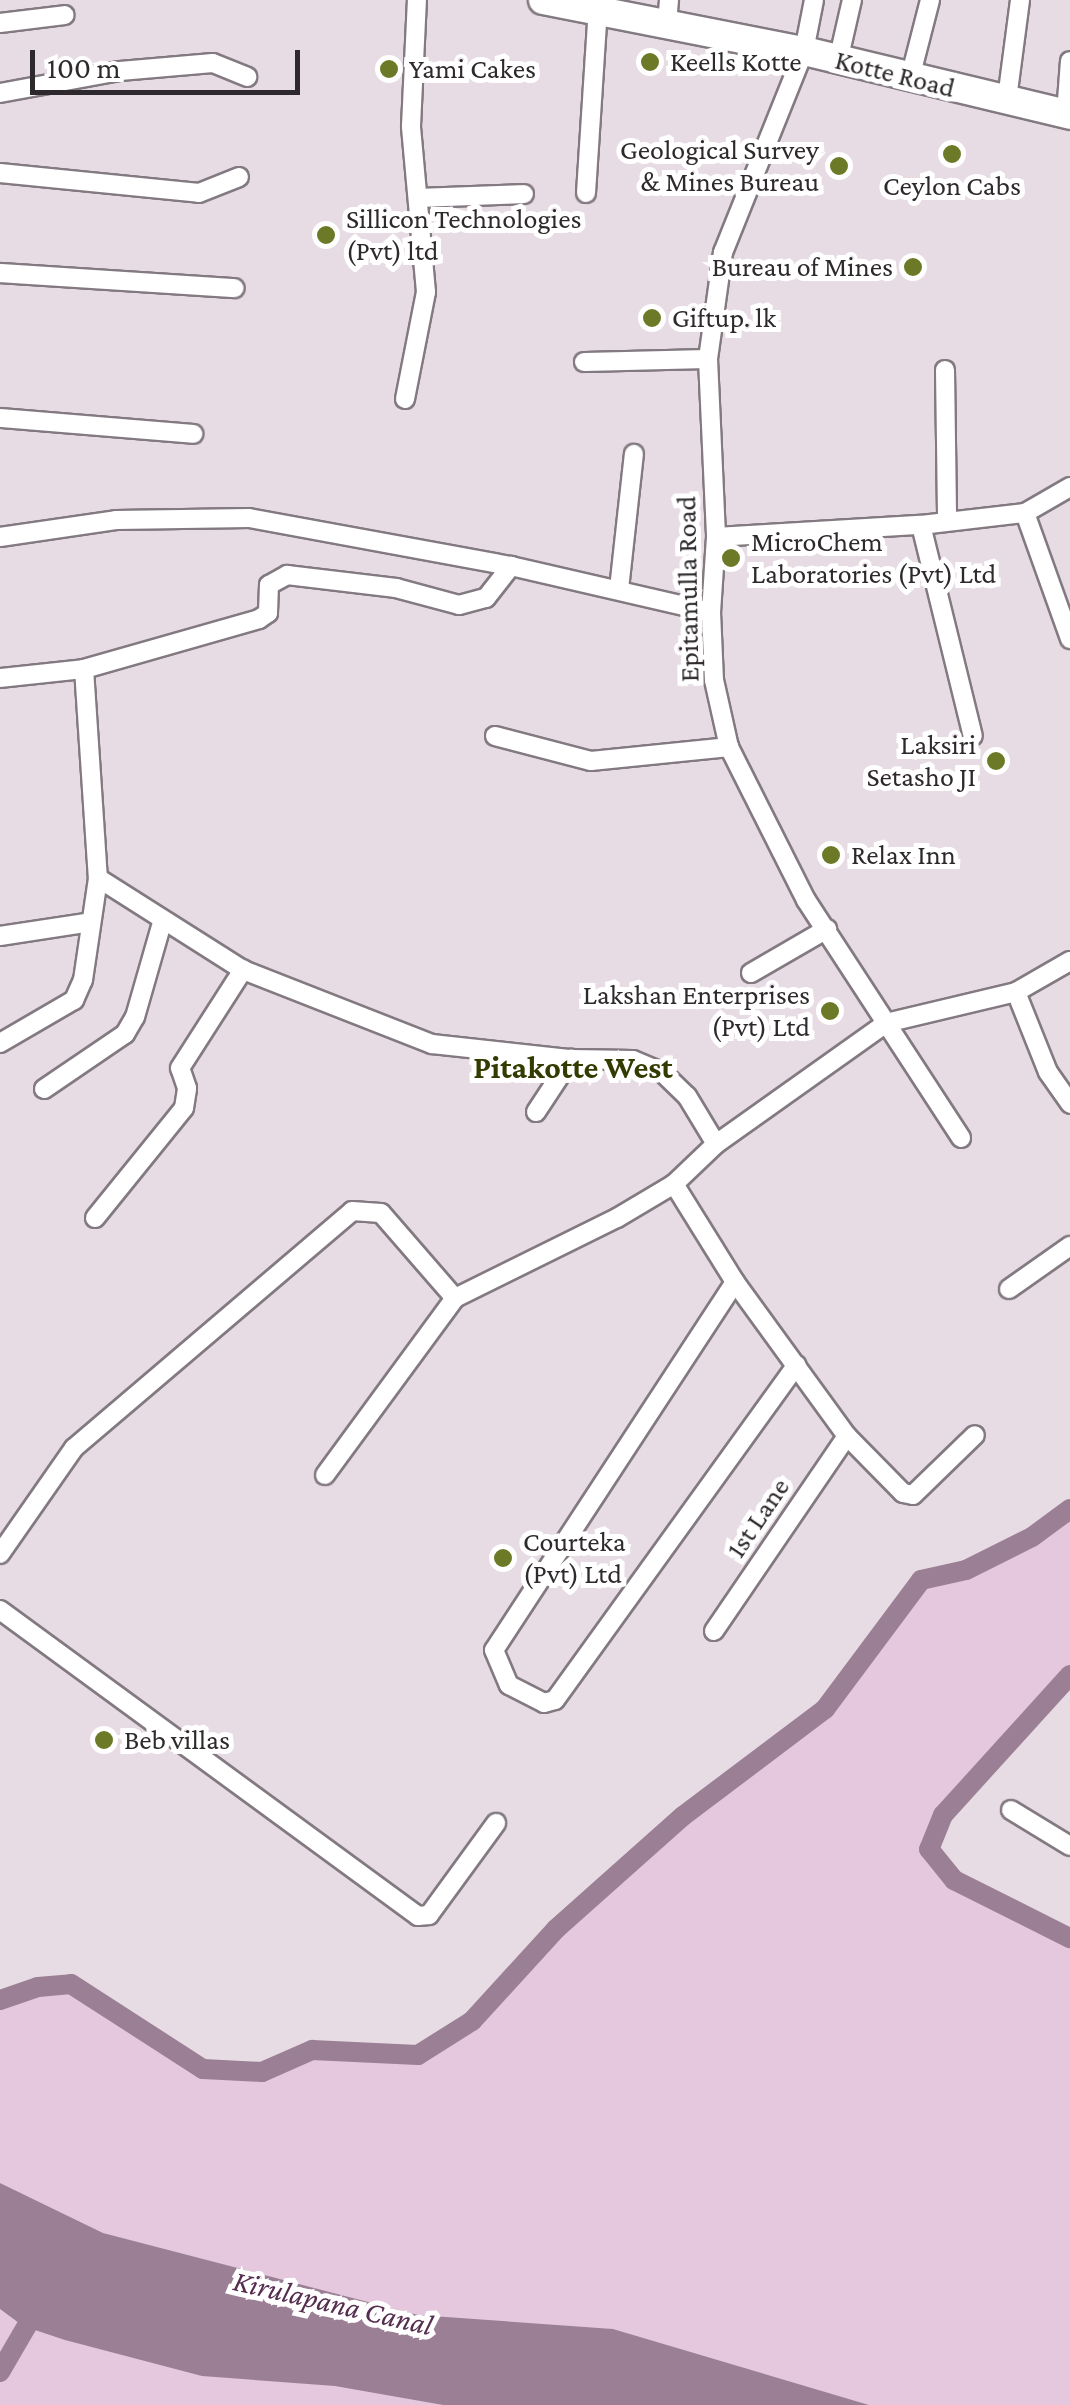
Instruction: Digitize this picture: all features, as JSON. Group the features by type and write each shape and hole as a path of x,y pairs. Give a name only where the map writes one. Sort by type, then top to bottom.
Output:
{"main road":[{"name":"Kotte Road","path":"543,0 598,8 668,11 838,60 1068,114"}],"street":[{"path":"405,400 426,292 411,126 418,0"},
{"name":"Epitamulla Road","path":"814,0 804,51 723,252 708,358 716,537 711,612 714,680 729,747 806,900 962,1138"},
{"path":"838,60 852,0"},
{"path":"910,78 930,0"},
{"path":"1007,99 1020,0"},
{"path":"586,193 598,8"},
{"path":"0,23 65,16"},
{"path":"1068,114 1070,62"},
{"path":"0,92 120,71 212,63 247,77"},
{"path":"0,173 199,193 239,178"},
{"path":"420,198 524,194"},
{"path":"0,273 235,288"},
{"path":"584,362 708,358"},
{"path":"945,370 946,521"},
{"path":"0,418 194,434"},
{"path":"619,589 634,454"},
{"path":"716,537 921,526 1025,512 1070,486"},
{"path":"1025,512 1070,639"},
{"path":"0,537 116,520 250,518 512,566 711,612"},
{"path":"921,526 974,736"},
{"path":"0,678 84,669 258,619 268,613 269,586 287,575 396,588 459,605 486,598 512,566"},
{"path":"0,1043 74,1000 83,980 98,878 84,669"},
{"path":"495,736 591,761 729,747"},
{"path":"98,878 162,923 243,970 432,1044 571,1059 633,1060 663,1073 687,1096 716,1144"},
{"path":"0,936 91,922"},
{"path":"44,1089 125,1034 134,1017 162,923"},
{"path":"750,973 827,929"},
{"path":"325,1475 455,1298 585,1234 674,1184 716,1144 886,1023 1016,992 1070,961"},
{"path":"96,1218 184,1108 187,1088 180,1068 243,970"},
{"path":"1016,992 1048,1072 1070,1104"},
{"path":"536,1112 571,1059"},
{"path":"674,1184 735,1282 847,1436 903,1494 913,1495 976,1434"},
{"path":"0,1554 74,1448 352,1211 381,1213 455,1298"},
{"path":"1009,1290 1070,1246"},
{"path":"735,1282 494,1650 509,1686 544,1703 555,1700 797,1365"},
{"name":"1st Lane","path":"714,1631 847,1436"},
{"path":"0,1610 418,1916 429,1915 496,1822"},
{"path":"1011,1810 1070,1846"}],"shaded area":[{"path":"1070,1509 1070,1675 943,1815 929,1848 954,1880 1070,1938 1070,2405 869,2405 613,2329 418,2315 103,2233 0,2183 0,2000 38,1987 71,1984 203,2069 262,2072 312,2050 418,2055 472,2021 556,1929 683,1816 825,1709 921,1580 966,1570 1032,1537"},
{"path":"0,2309 23,2326 443,2405 0,2405"}],"water":[{"name":"Kirulapana Canal","path":"0,2183 103,2233 418,2315 613,2329 869,2405 443,2405 335,2386 202,2376 65,2340 23,2326 0,2309"}],"waterway":[{"path":"0,2000 38,1987 71,1984 203,2069 262,2072 312,2050 418,2055 472,2021 556,1929 683,1816 825,1709 921,1580 966,1570 1032,1537 1070,1509"},
{"path":"1070,1675 943,1815 929,1849 954,1880 1070,1938"},
{"path":"0,2372 39,2305"}],"place":[{"name":"Keells Kotte","path":"650,62"},
{"name":"Yami Cakes","path":"389,69"},
{"name":"Ceylon Cabs","path":"952,154"},
{"name":"Geological Survey & Mines Bureau","path":"839,166"},
{"name":"Sillicon Technologies (Pvt) ltd","path":"326,235"},
{"name":"Bureau of Mines","path":"913,267"},
{"name":"Giftup. lk","path":"652,318"},
{"name":"MicroChem Laboratories (Pvt) Ltd","path":"731,558"},
{"name":"Laksiri Setasho JI","path":"996,761"},
{"name":"Relax Inn","path":"831,855"},
{"name":"Lakshan Enterprises (Pvt) Ltd","path":"830,1011"},
{"name":"Courteka (Pvt) Ltd","path":"503,1558"},
{"name":"Beb villas","path":"104,1740"}],"district":[{"name":"Pitakotte West","path":"573,1067"}]}
